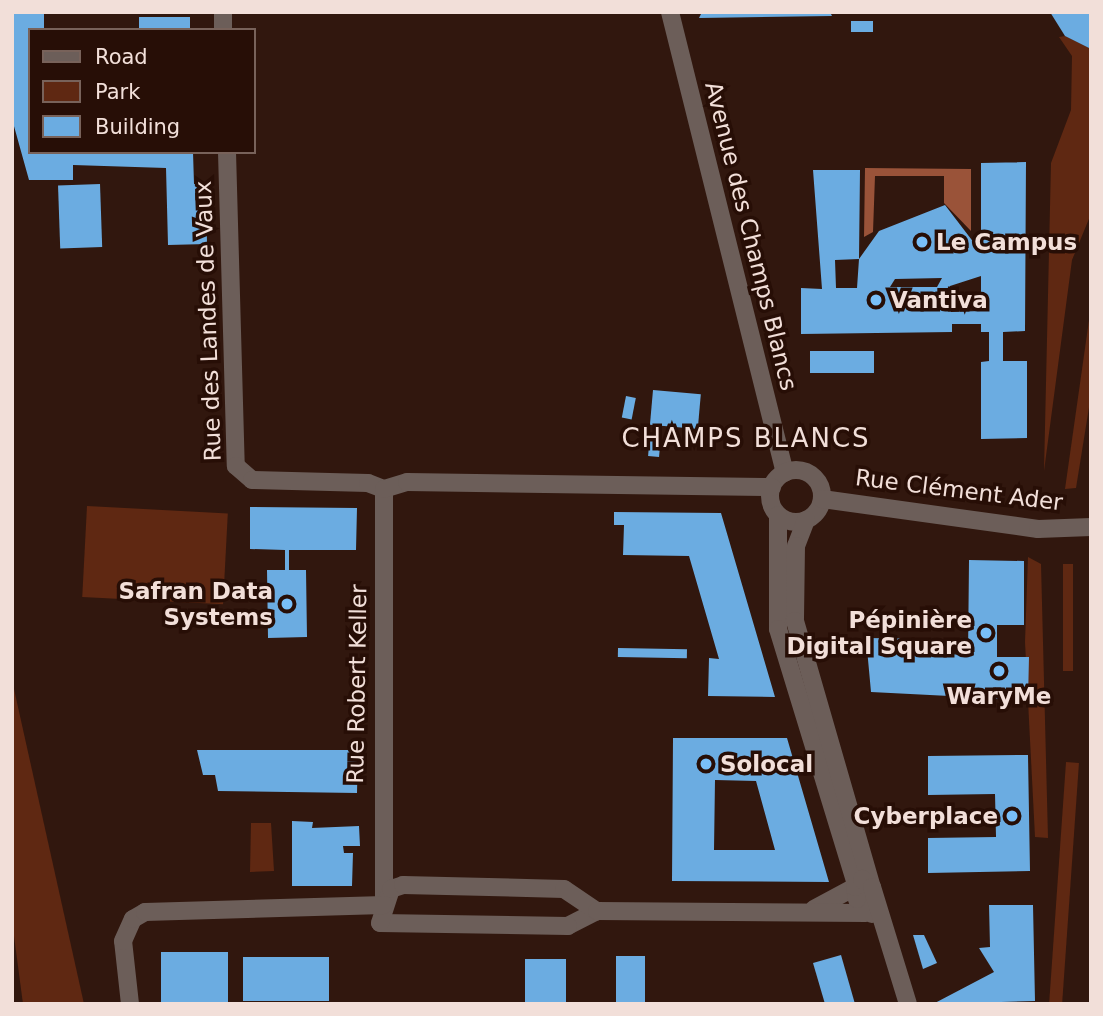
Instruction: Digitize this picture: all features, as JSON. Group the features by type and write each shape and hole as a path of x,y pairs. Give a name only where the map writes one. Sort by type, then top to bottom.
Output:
{"street":[{"name":"Avenue des Champs Blancs","path":"670,12 785,472"},
{"name":"Rue des Landes de Vaux","path":"227,154 236,466 252,480 368,483 384,489"},
{"path":"384,489 407,482 772,487 785,472 810,474 822,499 806,520 796,546 795,621 861,885"},
{"path":"772,487 778,515 778,629 861,885 908,1004"},
{"name":"Rue Robert Keller","path":"384,489 384,905 380,923 568,926 597,911"},
{"name":"Rue Clément Ader","path":"822,499 1038,529 1091,527"},
{"path":"778,515 806,520"},
{"path":"131,1004 122,949 133,919 157,908 384,905 391,889 403,885 564,889 597,911 871,911"},
{"path":"810,910 861,885"}],"green space":[{"path":"1065,36 1091,49 1091,214 1072,260 1044,471 1051,163 1071,110 1072,56 1059,37"},
{"path":"1091,306 1091,395 1076,488 1065,489"},
{"path":"87,506 228,513 223,604 82,597"},
{"path":"1028,557 1041,564 1048,838 1035,837 1025,642"},
{"path":"1063,564 1073,564 1073,671 1063,671"},
{"path":"12,680 84,1004 23,1004 12,921"},
{"path":"1066,762 1079,763 1062,1004 1049,1003"},
{"path":"251,823 271,823 274,871 250,872"}],"shaded area":[{"path":"865,168 971,169 971,231 944,203 944,176 875,176 873,232 864,237"}],"building":[{"path":"12,12 44,12 44,28 28,28 28,154 193,154 194,184 206,184 207,244 168,245 166,168 73,165 73,180 29,180 12,119"},
{"path":"702,12 830,12 832,16 699,18"},
{"path":"1050,12 1091,12 1091,49 1065,36"},
{"path":"139,17 190,17 190,28 139,28"},
{"path":"851,21 873,21 873,32 851,32"},
{"name":"Vantiva","path":"1026,162 1025,331 1003,332 1003,361 1027,361 1027,438 981,439 981,362 989,361 989,332 981,332 981,324 952,324 952,332 801,334 801,288 822,289 813,170 860,170 859,259 879,231 945,205 981,252 981,163","holes":["859,259 857,288 836,288 835,260","981,276 981,311 951,312 950,286","942,278 937,287 890,287 895,279"]},
{"path":"100,184 102,247 60,248 58,185"},
{"path":"810,351 874,351 874,373 810,373"},
{"path":"653,390 701,394 698,429 650,425"},
{"path":"626,396 636,398 632,420 622,418"},
{"path":"650,434 661,435 659,457 648,456"},
{"name":"Safran Data Systems","path":"250,507 357,508 356,550 289,550 289,570 306,570 307,637 268,638 267,570 285,570 285,550 250,549"},
{"path":"614,512 721,513 775,697 708,696 709,658 719,659 689,556 623,555 624,525 614,525"},
{"name":"Pépinière Digital Square","path":"969,560 1024,561 1024,625 997,625 997,657 1029,657 1028,700 871,692 866,638 942,639 951,654 968,656"},
{"path":"618,648 687,649 687,658 618,657"},
{"path":"673,738 787,738 829,882 672,881","holes":["715,780 756,781 775,850 714,850"]},
{"path":"197,750 358,750 357,793 218,791 215,775 203,775"},
{"name":"Cyberplace","path":"1028,755 1030,871 928,873 928,838 996,837 995,794 928,795 928,756"},
{"path":"292,821 313,822 312,828 359,826 360,846 343,846 344,853 353,853 352,886 292,886"},
{"path":"989,905 1033,905 1035,1001 933,1004 994,972 979,948 990,947"},
{"path":"913,935 924,935 937,963 923,969"},
{"path":"161,952 228,952 228,1004 161,1004"},
{"path":"841,955 855,1004 825,1004 813,963"},
{"path":"616,956 645,956 645,1004 616,1004"},
{"path":"243,957 329,957 329,1001 243,1001"},
{"path":"525,959 566,959 566,1004 525,1004"}],"place":[{"name":"Le Campus","path":"922,242"},
{"name":"Vantiva","path":"876,300"},
{"name":"Safran Data Systems","path":"287,604"},
{"name":"Pépinière Digital Square","path":"986,633"},
{"name":"WaryMe","path":"999,671"},
{"name":"Solocal","path":"706,764"},
{"name":"Cyberplace","path":"1012,816"}],"district":[{"name":"CHAMPS BLANCS","path":"746,439"}]}
